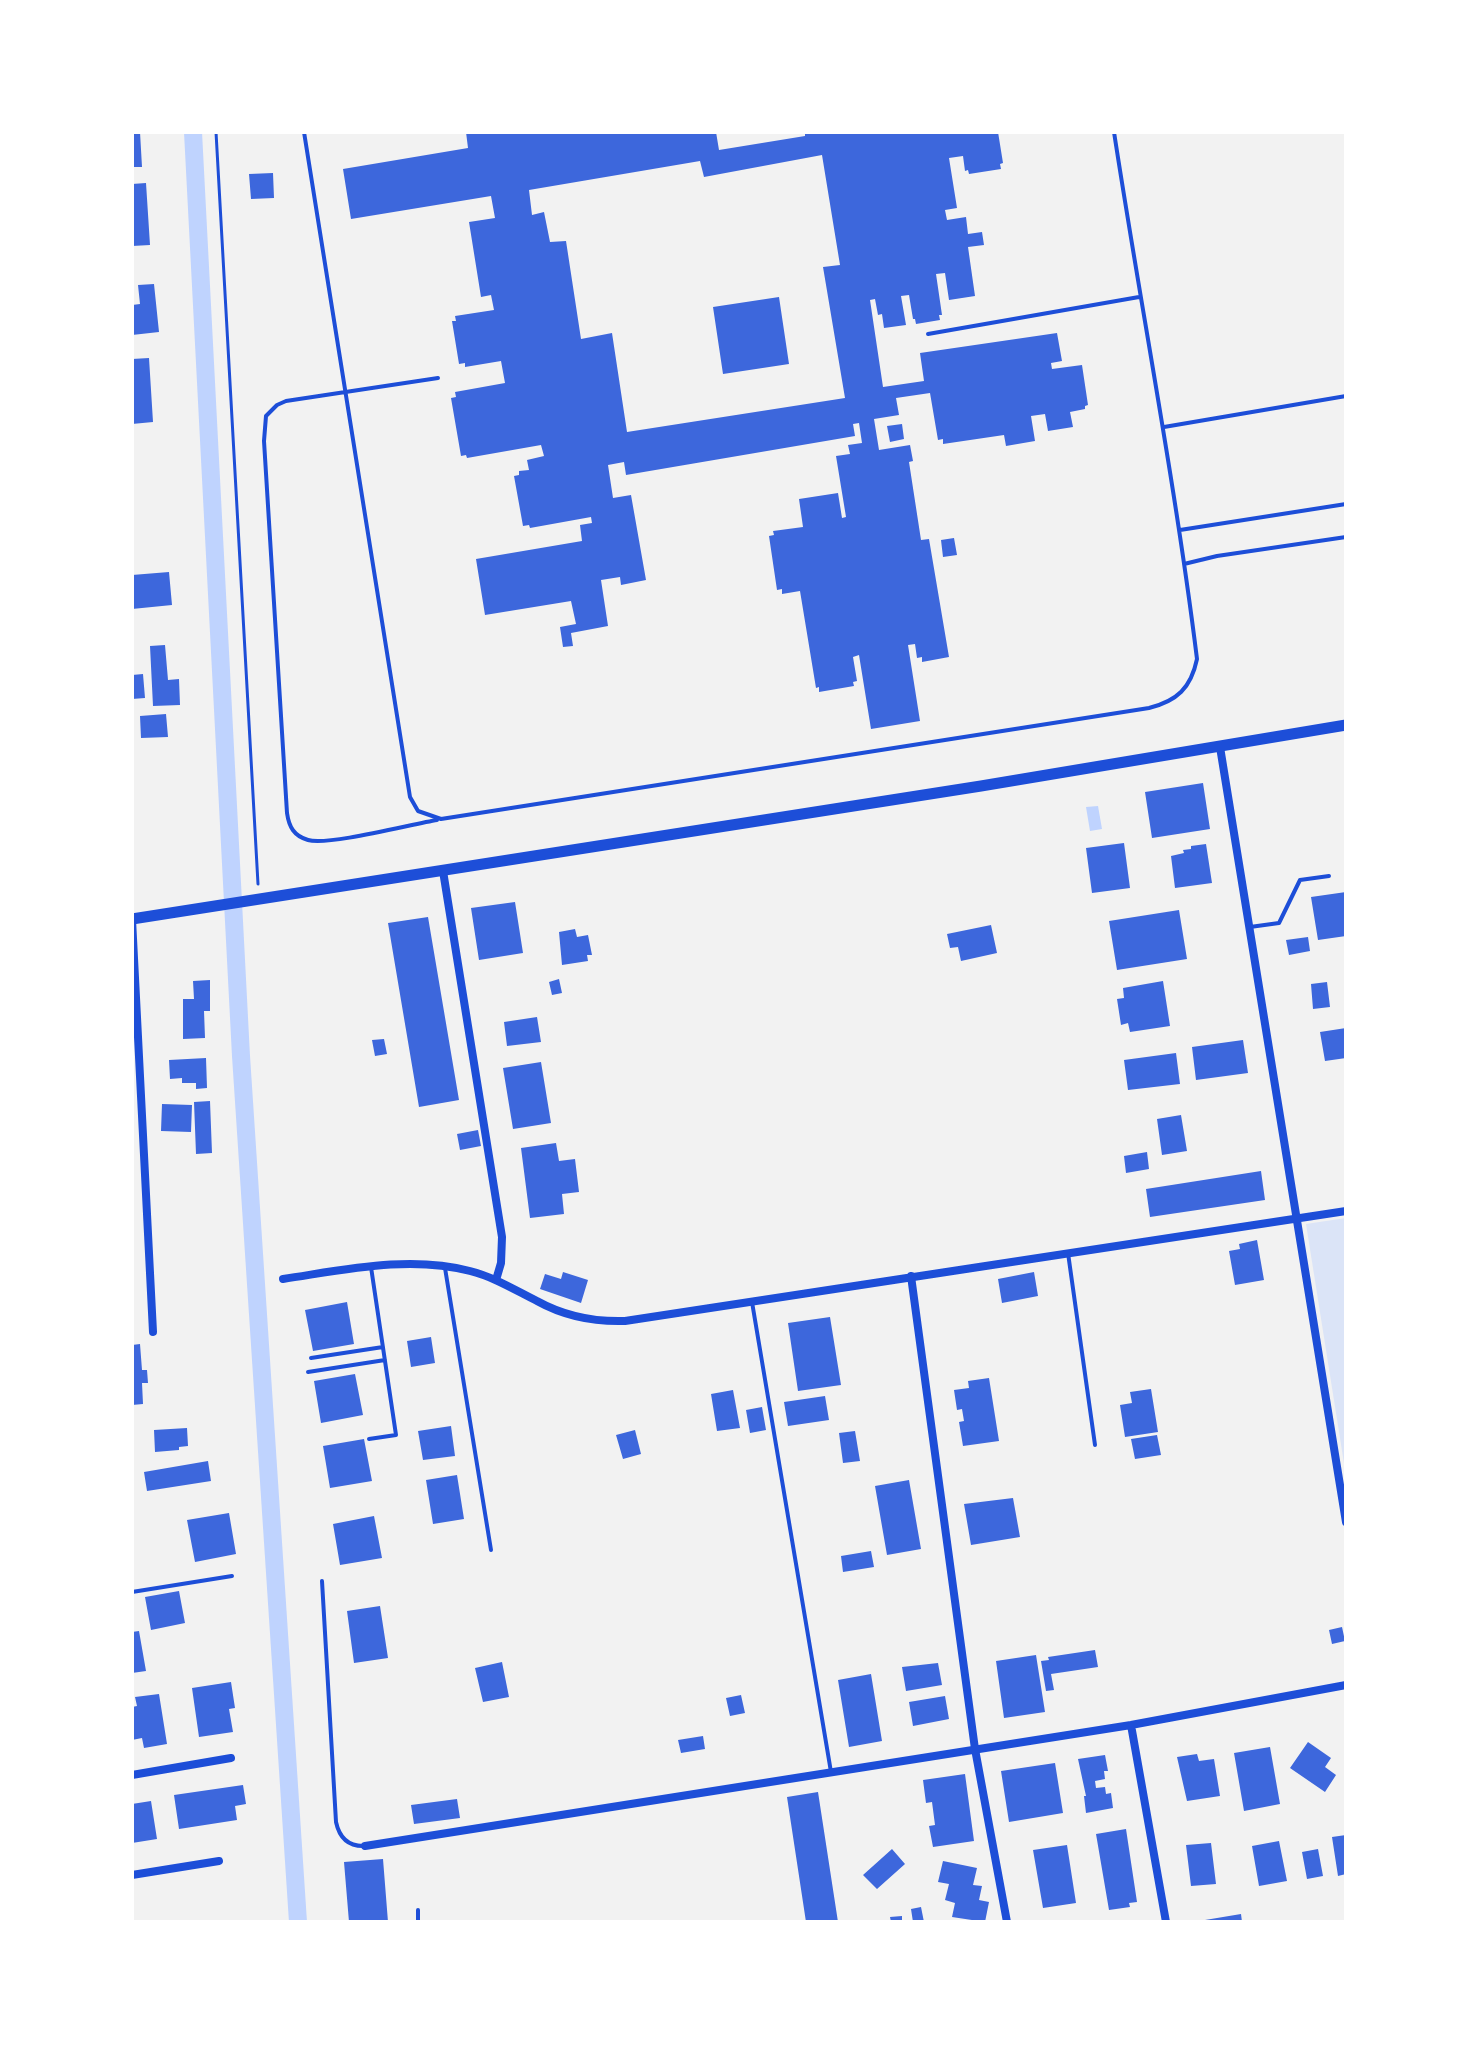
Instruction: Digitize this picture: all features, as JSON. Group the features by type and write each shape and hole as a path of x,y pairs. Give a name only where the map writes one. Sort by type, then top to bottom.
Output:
{"street":[{"path":"153,1332 132,919 1346,725"},
{"path":"1220,747 1346,1522"},
{"path":"443,871 502,1237 501,1263 496,1280"},
{"path":"283,1279 412,1263 445,1266 469,1270 496,1280 555,1309 604,1321 634,1321 1346,1211"},
{"path":"911,1276 975,1749 1007,1922"},
{"path":"365,1846 1131,1725 1346,1685"},
{"path":"1131,1725 1166,1922"},
{"path":"132,1775 231,1758"},
{"path":"132,1875 219,1861"}],"lane":[{"path":"304,132 410,797 418,811 441,819"},
{"path":"438,378 286,401 270,410 264,422 288,820 292,830 301,838 321,842 441,819 1168,703 1181,695 1189,683 1197,659 1164,427 1139,297 1114,132"},
{"path":"928,334 1139,297"},
{"path":"1164,427 1346,396"},
{"path":"1180,530 1346,504"},
{"path":"1184,564 1217,556 1346,537"},
{"path":"1250,927 1279,923 1300,880 1329,876"},
{"path":"1068,1253 1095,1445"},
{"path":"445,1266 491,1550"},
{"path":"369,1439 396,1435 371,1267"},
{"path":"752,1302 831,1772"},
{"path":"311,1358 383,1347"},
{"path":"308,1372 385,1360"},
{"path":"132,1592 232,1576"},
{"path":"322,1581 336,1822 342,1837 355,1846 365,1846"},
{"path":"418,1910 418,1922"}],"path":[{"path":"216,132 256,900"}],"shaded area":[{"path":"1346,1218 1346,1476 1306,1224"}],"water":[{"path":"1098,806 1102,829 1090,831 1086,807"}],"building":[{"path":"132,132 140,132 142,167 132,167"},
{"path":"466,132 716,132 719,150 805,136 805,132 998,132 1003,163 1000,164 1001,169 969,174 968,170 965,171 963,156 949,158 957,208 945,210 947,220 966,217 968,234 982,232 984,245 968,247 975,296 949,300 945,273 936,274 942,315 939,315 940,320 916,324 909,295 901,296 906,325 884,328 875,299 870,300 883,387 924,381 920,353 1057,333 1062,361 1051,363 1052,369 1082,365 1088,405 1085,409 1070,412 1073,427 1048,431 1045,414 1031,416 1035,441 1006,446 1004,435 943,444 943,439 938,440 930,393 896,398 899,415 874,419 879,450 910,445 913,461 909,462 921,540 929,539 949,657 922,662 922,657 917,658 915,644 908,645 920,721 871,729 859,655 853,657 857,681 853,682 854,686 819,692 800,591 782,594 782,589 777,590 769,536 774,535 773,531 803,527 799,499 838,493 842,518 846,517 836,456 850,454 848,445 862,443 859,423 853,424 855,436 626,475 624,462 608,465 613,498 631,495 646,580 621,585 620,577 601,580 608,626 571,633 573,646 563,647 560,627 576,624 571,601 485,615 476,559 582,541 580,525 592,523 591,517 530,528 529,525 523,526 514,476 519,475 519,471 529,470 527,460 544,456 541,445 467,458 466,455 461,456 451,398 456,397 455,392 505,383 501,361 465,367 465,363 459,364 452,321 456,321 455,316 494,310 491,295 481,297 469,222 495,218 491,196 351,219 343,169 468,148","holes":["822,155 840,265 823,267 845,398 627,432 612,333 581,339 566,241 550,242 544,212 532,215 529,190 700,161 704,177"]},
{"path":"273,173 274,198 251,199 249,174"},
{"path":"146,183 150,245 132,246 132,184"},
{"path":"154,284 159,332 132,335 132,305 140,304 138,285"},
{"path":"779,297 789,364 723,374 713,307"},
{"path":"149,358 153,422 132,424 132,359"},
{"path":"902,424 904,439 890,442 887,426"},
{"path":"954,538 957,555 943,557 941,540"},
{"path":"169,572 172,605 132,609 132,575"},
{"path":"165,645 168,680 179,679 180,705 153,706 150,646"},
{"path":"143,674 145,698 132,699 132,675"},
{"path":"166,714 168,737 141,738 140,716"},
{"path":"1203,783 1210,829 1152,838 1145,792"},
{"path":"1124,843 1130,888 1092,893 1086,848"},
{"path":"1206,844 1212,883 1175,888 1171,856 1184,853 1183,850 1191,849 1191,846"},
{"path":"1346,892 1346,936 1318,940 1311,897"},
{"path":"515,902 523,953 479,960 471,908"},
{"path":"1179,910 1187,959 1117,970 1109,921"},
{"path":"428,917 459,1100 419,1107 388,923"},
{"path":"991,925 997,953 961,961 958,947 950,948 947,934"},
{"path":"575,929 577,937 588,935 592,955 587,955 588,961 562,965 559,932"},
{"path":"1308,937 1310,951 1289,955 1286,940"},
{"path":"559,979 562,993 552,995 549,982"},
{"path":"210,980 210,1011 204,1011 205,1038 183,1039 183,999 194,999 193,981"},
{"path":"1163,981 1170,1026 1130,1032 1128,1023 1121,1025 1117,999 1124,998 1123,988"},
{"path":"1327,982 1330,1007 1313,1009 1311,984"},
{"path":"537,1017 541,1042 507,1046 504,1022"},
{"path":"1346,1028 1346,1058 1325,1061 1320,1032"},
{"path":"384,1039 387,1054 375,1056 372,1040"},
{"path":"1243,1040 1248,1073 1196,1080 1192,1047"},
{"path":"1176,1053 1180,1084 1128,1090 1124,1060"},
{"path":"206,1058 207,1088 196,1089 196,1083 182,1083 182,1078 170,1079 169,1060"},
{"path":"541,1062 551,1123 513,1129 503,1068"},
{"path":"210,1101 212,1153 196,1154 194,1102"},
{"path":"162,1104 192,1105 191,1132 161,1131"},
{"path":"1181,1115 1187,1151 1162,1155 1157,1119"},
{"path":"478,1130 481,1146 460,1150 457,1134"},
{"path":"556,1143 559,1161 575,1159 579,1192 562,1194 564,1214 530,1218 521,1148"},
{"path":"1147,1152 1149,1169 1126,1173 1124,1156"},
{"path":"1261,1171 1265,1200 1150,1217 1146,1189"},
{"path":"1257,1240 1264,1280 1235,1285 1229,1251 1240,1249 1239,1244"},
{"path":"563,1272 588,1280 581,1303 540,1289 545,1274 561,1279"},
{"path":"1034,1272 1038,1296 1002,1303 998,1279"},
{"path":"347,1302 354,1344 313,1351 305,1310"},
{"path":"830,1317 841,1385 798,1391 788,1323"},
{"path":"431,1337 435,1363 411,1367 407,1341"},
{"path":"140,1344 142,1370 147,1370 148,1383 142,1383 143,1404 132,1405 132,1345"},
{"path":"355,1374 363,1415 321,1423 314,1381"},
{"path":"989,1378 999,1441 963,1446 959,1422 964,1421 962,1409 957,1410 954,1390 969,1388 968,1381"},
{"path":"1151,1389 1158,1432 1125,1437 1120,1405 1132,1403 1130,1392"},
{"path":"733,1390 740,1428 717,1431 711,1394"},
{"path":"825,1396 829,1420 788,1426 784,1402"},
{"path":"762,1407 766,1430 750,1433 746,1410"},
{"path":"451,1426 455,1456 423,1460 418,1431"},
{"path":"187,1428 188,1446 155,1452 154,1430"},
{"path":"635,1430 641,1454 623,1459 616,1435"},
{"path":"855,1431 860,1461 843,1463 839,1433"},
{"path":"1157,1435 1161,1455 1135,1459 1131,1439"},
{"path":"364,1439 372,1481 330,1488 323,1446"},
{"path":"208,1461 211,1481 147,1491 144,1472"},
{"path":"457,1475 464,1519 433,1524 426,1480"},
{"path":"909,1480 921,1549 887,1555 875,1486"},
{"path":"1013,1498 1020,1537 971,1545 964,1504"},
{"path":"229,1513 236,1554 195,1562 187,1520"},
{"path":"374,1516 382,1558 340,1565 333,1524"},
{"path":"871,1551 874,1567 843,1572 841,1556"},
{"path":"179,1591 185,1623 151,1630 145,1597"},
{"path":"380,1606 388,1658 354,1663 347,1611"},
{"path":"1342,1627 1345,1641 1332,1644 1329,1630"},
{"path":"139,1631 146,1671 132,1673 132,1632"},
{"path":"1095,1650 1098,1667 1051,1674 1054,1690 1046,1691 1041,1661 1049,1660 1048,1657"},
{"path":"1036,1655 1045,1712 1004,1718 996,1661"},
{"path":"502,1662 509,1697 483,1702 475,1668"},
{"path":"938,1663 942,1685 906,1691 902,1667"},
{"path":"871,1674 882,1741 849,1747 838,1680"},
{"path":"231,1682 235,1708 229,1709 233,1732 199,1737 192,1688"},
{"path":"159,1694 167,1744 144,1748 142,1738 132,1740 132,1707 137,1706 135,1697"},
{"path":"741,1695 745,1713 730,1716 726,1698"},
{"path":"945,1696 949,1719 913,1726 909,1702"},
{"path":"703,1736 705,1749 681,1753 678,1740"},
{"path":"1308,1742 1331,1758 1325,1767 1336,1775 1325,1792 1290,1768"},
{"path":"1270,1747 1280,1804 1244,1811 1234,1753"},
{"path":"1197,1754 1199,1761 1214,1759 1220,1796 1187,1801 1177,1757"},
{"path":"1105,1755 1108,1771 1104,1771 1105,1779 1095,1781 1096,1788 1105,1787 1106,1794 1111,1793 1113,1808 1086,1813 1086,1796 1078,1759"},
{"path":"1055,1763 1063,1813 1009,1822 1001,1771"},
{"path":"965,1774 974,1841 933,1847 929,1826 935,1825 932,1802 926,1803 923,1780"},
{"path":"243,1785 246,1804 235,1806 237,1820 179,1829 174,1795"},
{"path":"818,1792 838,1922 806,1922 787,1797"},
{"path":"457,1799 460,1818 414,1824 411,1805"},
{"path":"151,1801 157,1839 132,1843 132,1804"},
{"path":"1126,1829 1137,1902 1129,1903 1130,1907 1109,1910 1096,1834"},
{"path":"1346,1835 1346,1874 1338,1876 1332,1837"},
{"path":"1279,1841 1287,1881 1259,1886 1252,1846"},
{"path":"1211,1843 1216,1884 1191,1886 1186,1845"},
{"path":"1067,1845 1076,1903 1043,1908 1033,1850"},
{"path":"892,1849 905,1864 877,1889 863,1875"},
{"path":"1318,1849 1323,1876 1307,1879 1302,1852"},
{"path":"383,1859 388,1922 349,1922 344,1862"},
{"path":"943,1861 977,1868 973,1885 982,1886 979,1900 989,1902 985,1922 952,1917 955,1903 945,1900 949,1884 938,1882"},
{"path":"921,1907 924,1922 913,1922 911,1909"},
{"path":"1241,1914 1242,1922 1205,1920"},
{"path":"902,1916 902,1922 891,1922 890,1917"}],"waterway":[{"path":"193,132 241,1056 298,1922"}]}
